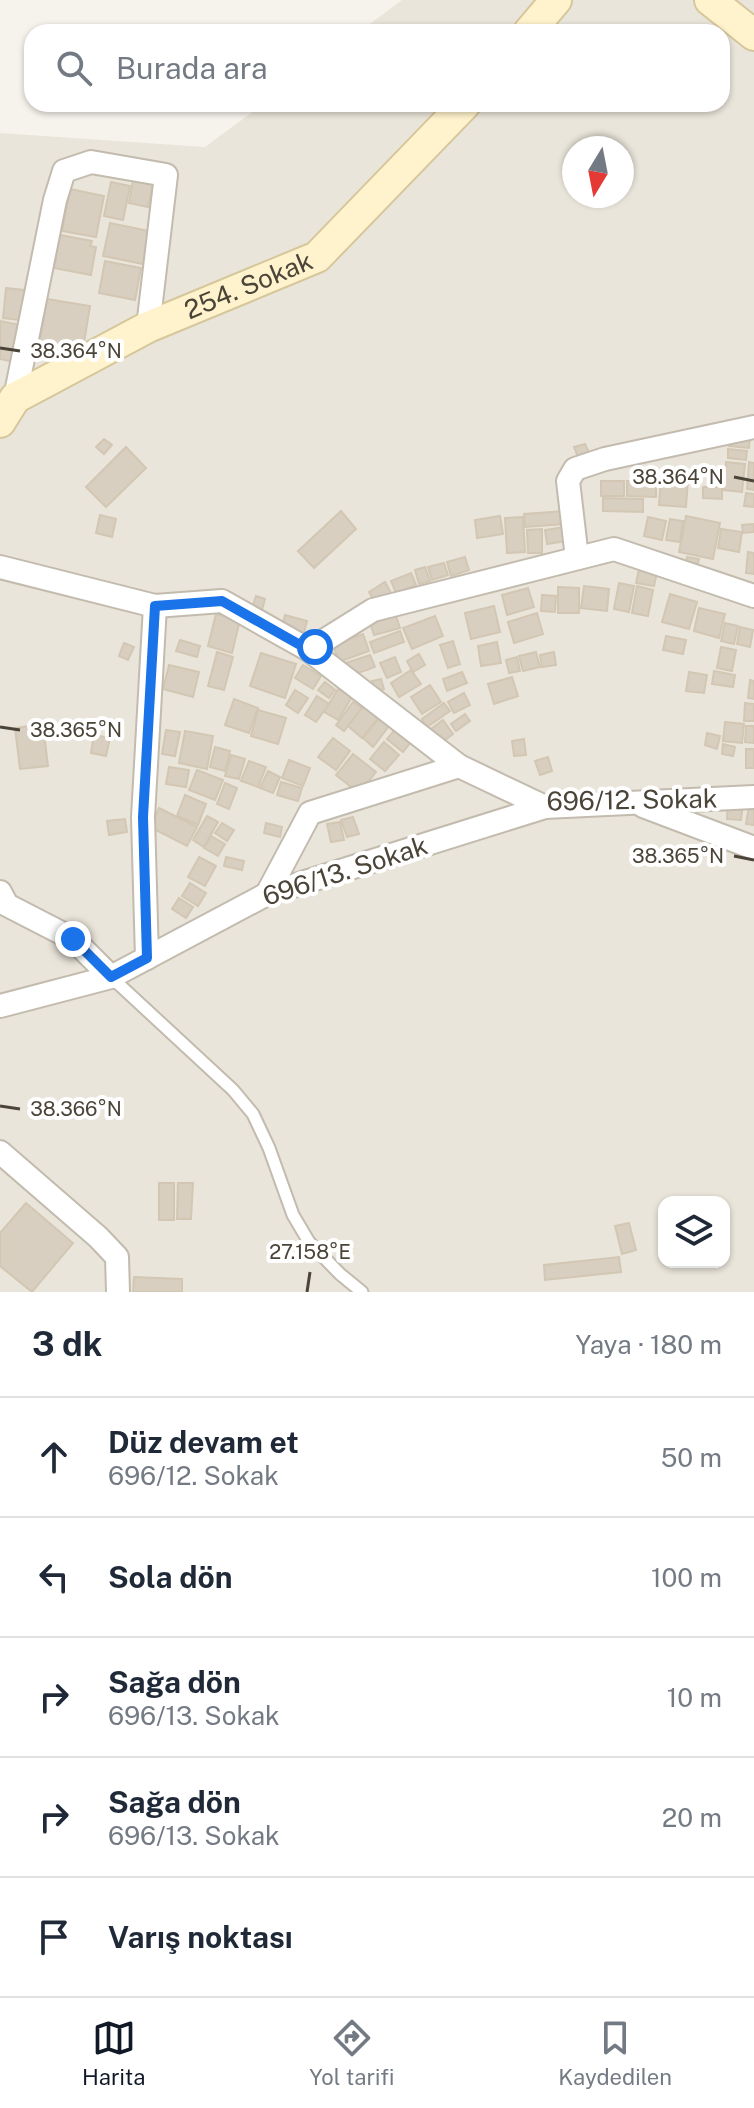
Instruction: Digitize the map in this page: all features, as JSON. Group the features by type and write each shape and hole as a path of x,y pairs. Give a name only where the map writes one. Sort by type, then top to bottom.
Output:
{"street":[{"path":"536,24 556,0"},
{"path":"710,0 754,35"},
{"name":"254. Sokak","path":"8,410 148,327 317,257 457,112"},
{"path":"8,410 64,171 91,162 166,175 148,327"},
{"path":"577,558 568,481 575,469 605,459 754,427"},
{"path":"309,650 373,610 614,549 754,596"},
{"name":"696/12. Sokak","path":"0,567 155,606 222,601 309,650 459,766 545,807 754,797"},
{"path":"147,958 143,817 155,606"},
{"path":"267,894 310,813 459,766"},
{"path":"635,803 754,848"},
{"name":"696/13. Sokak","path":"0,1006 111,977 267,894 545,807"},
{"path":"0,892 7,905 73,939 111,977"},
{"path":"0,1152 117,1257 118,1292"}],"lane":[{"path":"111,977 233,1090 253,1114 293,1215 309,1242 362,1292"}],"shaded area":[{"path":"402,0 754,0 754,1292 0,1292 0,133 205,147 252,112 730,112 730,24 370,24"}],"building":[{"path":"133,180 153,184 148,207 129,203"},
{"path":"111,182 130,186 123,220 104,216"},
{"path":"70,189 104,196 96,237 62,231"},
{"path":"110,223 149,231 143,264 103,256"},
{"path":"60,235 92,241 90,246 96,247 91,275 54,268"},
{"path":"105,261 141,268 135,300 99,293"},
{"path":"6,288 33,291 29,321 3,318"},
{"path":"47,299 90,306 83,349 38,353"},
{"path":"0,321 25,326 19,363 0,359"},
{"path":"730,434 750,436 749,448 729,446"},
{"path":"104,439 112,445 104,454 96,447"},
{"path":"585,444 589,453 578,457 574,447"},
{"path":"126,447 146,468 106,507 86,487"},
{"path":"728,449 747,451 746,460 728,458"},
{"path":"726,462 745,464 742,492 724,490"},
{"path":"749,462 754,463 754,490 747,489"},
{"path":"661,477 688,479 686,507 659,505"},
{"path":"601,481 624,481 624,496 601,496"},
{"path":"627,481 656,481 656,497 627,496"},
{"path":"703,487 722,487 722,499 703,498"},
{"path":"746,493 754,494 754,507 744,506"},
{"path":"603,498 643,499 643,512 603,511"},
{"path":"341,511 356,529 314,568 298,551"},
{"path":"564,511 565,524 525,527 524,514"},
{"path":"100,515 116,519 112,537 96,533"},
{"path":"500,516 503,534 477,538 475,520"},
{"path":"686,516 720,523 713,559 679,552"},
{"path":"523,517 525,552 507,553 505,518"},
{"path":"648,517 666,521 662,540 644,536"},
{"path":"670,519 683,521 680,542 666,540"},
{"path":"754,524 754,532 743,533 742,525"},
{"path":"565,527 567,541 547,544 545,530"},
{"path":"542,529 542,553 528,553 527,530"},
{"path":"721,529 742,532 739,552 718,548"},
{"path":"748,552 754,553 754,574 746,573"},
{"path":"465,557 469,570 451,576 447,562"},
{"path":"687,557 699,559 696,569 685,567"},
{"path":"444,563 448,575 432,580 428,567"},
{"path":"425,567 430,581 419,584 415,570"},
{"path":"639,569 657,572 654,586 636,583"},
{"path":"411,573 416,585 396,593 391,581"},
{"path":"385,582 391,593 375,602 369,592"},
{"path":"619,583 634,586 629,612 614,609"},
{"path":"584,586 609,589 607,611 581,608"},
{"path":"637,586 653,590 648,616 632,613"},
{"path":"558,587 579,588 579,613 558,613"},
{"path":"528,588 534,607 507,615 502,595"},
{"path":"670,594 697,602 689,629 662,622"},
{"path":"542,595 556,596 555,612 541,611"},
{"path":"256,596 265,599 261,614 251,611"},
{"path":"494,606 500,632 471,639 465,613"},
{"path":"699,608 725,614 719,638 694,631"},
{"path":"537,613 543,634 514,643 508,622"},
{"path":"216,614 240,620 232,653 208,646"},
{"path":"285,615 307,621 303,636 281,630"},
{"path":"396,616 400,628 374,635 370,623"},
{"path":"435,616 443,636 412,649 403,628"},
{"path":"725,623 738,626 734,644 721,641"},
{"path":"740,627 753,630 750,647 737,644"},
{"path":"400,631 404,642 374,653 370,642"},
{"path":"363,634 369,651 339,662 333,645"},
{"path":"666,636 686,640 683,654 663,650"},
{"path":"180,640 200,646 197,657 176,651"},
{"path":"453,641 460,664 448,668 440,645"},
{"path":"497,642 501,663 481,666 478,646"},
{"path":"124,643 134,647 128,660 119,656"},
{"path":"721,647 736,650 732,671 717,668"},
{"path":"217,652 233,657 224,690 208,686"},
{"path":"536,652 540,667 523,671 519,656"},
{"path":"554,652 556,665 542,667 540,655"},
{"path":"261,653 296,664 285,698 250,686"},
{"path":"419,654 425,665 413,672 407,661"},
{"path":"370,655 375,667 347,677 343,664"},
{"path":"395,657 401,672 387,678 380,663"},
{"path":"517,657 520,671 509,673 506,660"},
{"path":"169,665 199,672 193,697 163,689"},
{"path":"303,665 321,676 313,689 295,678"},
{"path":"411,670 421,684 399,697 391,683"},
{"path":"714,671 735,675 733,687 712,684"},
{"path":"462,672 467,683 447,691 443,679"},
{"path":"689,672 707,675 704,693 686,691"},
{"path":"512,677 518,696 494,704 488,684"},
{"path":"381,679 384,689 375,692 372,681"},
{"path":"750,680 754,681 754,699 748,698"},
{"path":"325,682 335,690 329,698 318,690"},
{"path":"430,685 441,702 422,714 411,697"},
{"path":"338,689 352,697 338,720 324,712"},
{"path":"295,690 308,698 298,713 286,705"},
{"path":"464,693 470,705 454,713 448,702"},
{"path":"317,696 329,704 316,722 305,715"},
{"path":"234,699 258,708 249,733 225,725"},
{"path":"353,702 362,708 344,731 336,725"},
{"path":"444,703 450,711 427,727 422,719"},
{"path":"745,703 754,704 754,721 744,721"},
{"path":"365,704 380,716 362,738 348,726"},
{"path":"258,710 286,718 278,744 251,736"},
{"path":"382,714 392,722 373,747 363,738"},
{"path":"465,714 470,721 456,731 451,724"},
{"path":"443,720 453,734 441,743 431,729"},
{"path":"725,722 744,724 742,743 723,741"},
{"path":"43,724 48,766 20,769 15,728"},
{"path":"398,726 414,738 403,752 387,739"},
{"path":"746,726 754,726 754,743 745,742"},
{"path":"166,730 180,732 175,756 162,754"},
{"path":"185,731 213,736 207,769 179,763"},
{"path":"707,733 720,736 717,749 705,745"},
{"path":"94,735 110,738 106,756 91,753"},
{"path":"333,738 350,751 336,770 318,757"},
{"path":"524,739 526,755 514,756 512,741"},
{"path":"384,742 399,755 385,771 370,759"},
{"path":"723,744 735,747 733,756 722,754"},
{"path":"215,747 230,751 225,771 210,767"},
{"path":"746,749 754,749 754,768 746,768"},
{"path":"353,754 376,772 359,793 336,775"},
{"path":"231,755 245,759 239,779 225,776"},
{"path":"548,757 552,771 540,775 535,761"},
{"path":"289,760 310,768 303,786 282,778"},
{"path":"249,761 266,767 258,787 241,781"},
{"path":"169,767 189,770 186,787 166,784"},
{"path":"197,770 223,780 215,800 189,790"},
{"path":"268,771 280,777 273,793 260,788"},
{"path":"281,782 302,788 298,801 277,795"},
{"path":"225,783 237,788 229,809 217,804"},
{"path":"185,795 206,804 198,825 177,816"},
{"path":"750,801 754,802 754,825 746,824"},
{"path":"728,802 743,803 741,820 727,819"},
{"path":"159,808 197,827 187,846 150,827"},
{"path":"207,816 218,822 204,847 193,840"},
{"path":"353,817 359,834 347,837 341,820"},
{"path":"125,819 127,832 109,835 107,821"},
{"path":"340,822 344,840 331,842 327,824"},
{"path":"222,823 234,830 227,841 215,833"},
{"path":"266,823 282,827 280,837 264,833"},
{"path":"211,836 225,844 218,856 204,848"},
{"path":"199,857 216,866 205,886 188,877"},
{"path":"226,857 244,861 242,870 224,866"},
{"path":"190,883 206,893 198,906 182,896"},
{"path":"179,898 193,907 186,918 172,909"},
{"path":"159,1183 174,1183 174,1220 159,1220"},
{"path":"178,1183 193,1183 191,1219 177,1219"},
{"path":"26,1203 73,1243 32,1292 0,1266 0,1233"},
{"path":"629,1223 636,1250 622,1254 615,1226"},
{"path":"619,1257 621,1272 545,1280 544,1265"},
{"path":"134,1277 182,1279 182,1292 133,1292"}],"route":[{"path":"73,939 111,977 147,958 143,817 155,606 222,601 309,650 315,647"}]}
